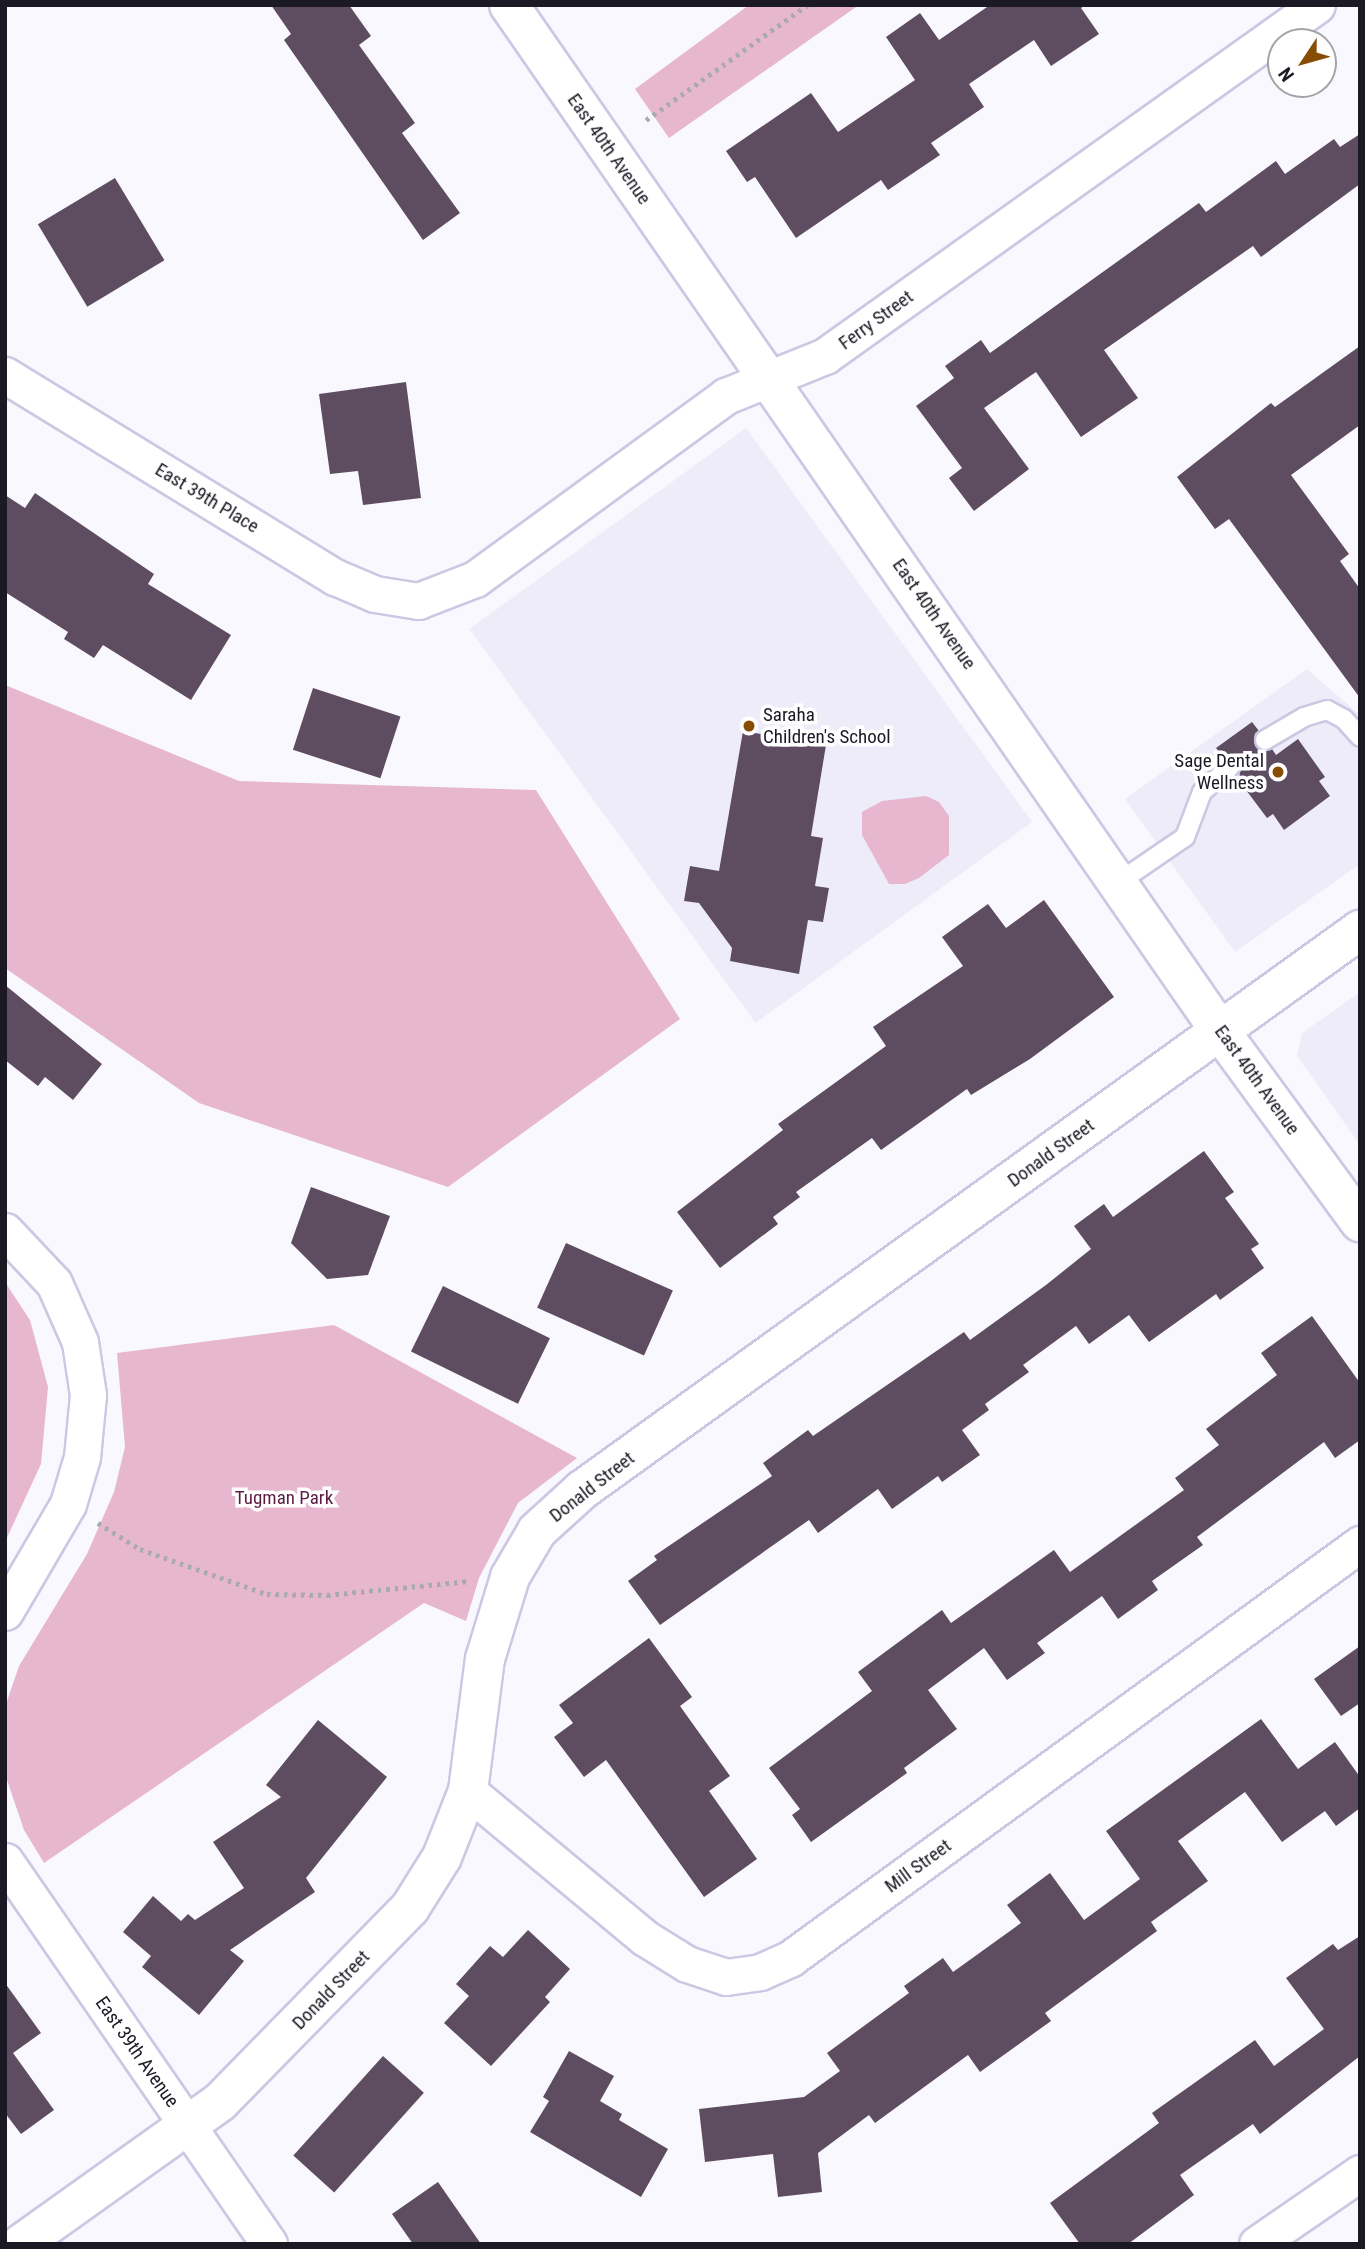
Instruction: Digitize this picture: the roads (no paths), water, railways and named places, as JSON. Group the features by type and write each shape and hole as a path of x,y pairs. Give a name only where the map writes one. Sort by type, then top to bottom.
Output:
{"street":[{"name":"East 40th Avenue","path":"509,5 1220,1031 1360,1222"},
{"name":"Ferry Street","path":"418,601 475,579 726,396 825,356 1317,5"},
{"name":"East 39th Place","path":"5,374 335,577 375,594 418,601"},
{"name":"Donald Street","path":"21,2244 189,2127 239,2085 410,1908 442,1857 468,1791 485,1659 510,1577 537,1531 583,1490 1360,930"},
{"path":"5,1231 54,1283 80,1342 88,1395 82,1457 68,1504 5,1612"},
{"name":"Mill Street","path":"468,1791 645,1938 687,1964 726,1977 760,1972 791,1958 1360,1544"},
{"name":"East 39th Avenue","path":"5,1861 269,2244"},
{"path":"1257,2244 1360,2173"}],"lane":[{"path":"1265,740 1304,717 1327,710 1338,714 1360,737"},
{"path":"1119,882 1185,837 1202,792 1230,766"}],"place":[{"name":"Saraha Children's School","path":"749,726"},
{"name":"Sage Dental Wellness","path":"1278,772"}],"park label":[{"name":"Tugman Park","path":"284,1498"}]}
